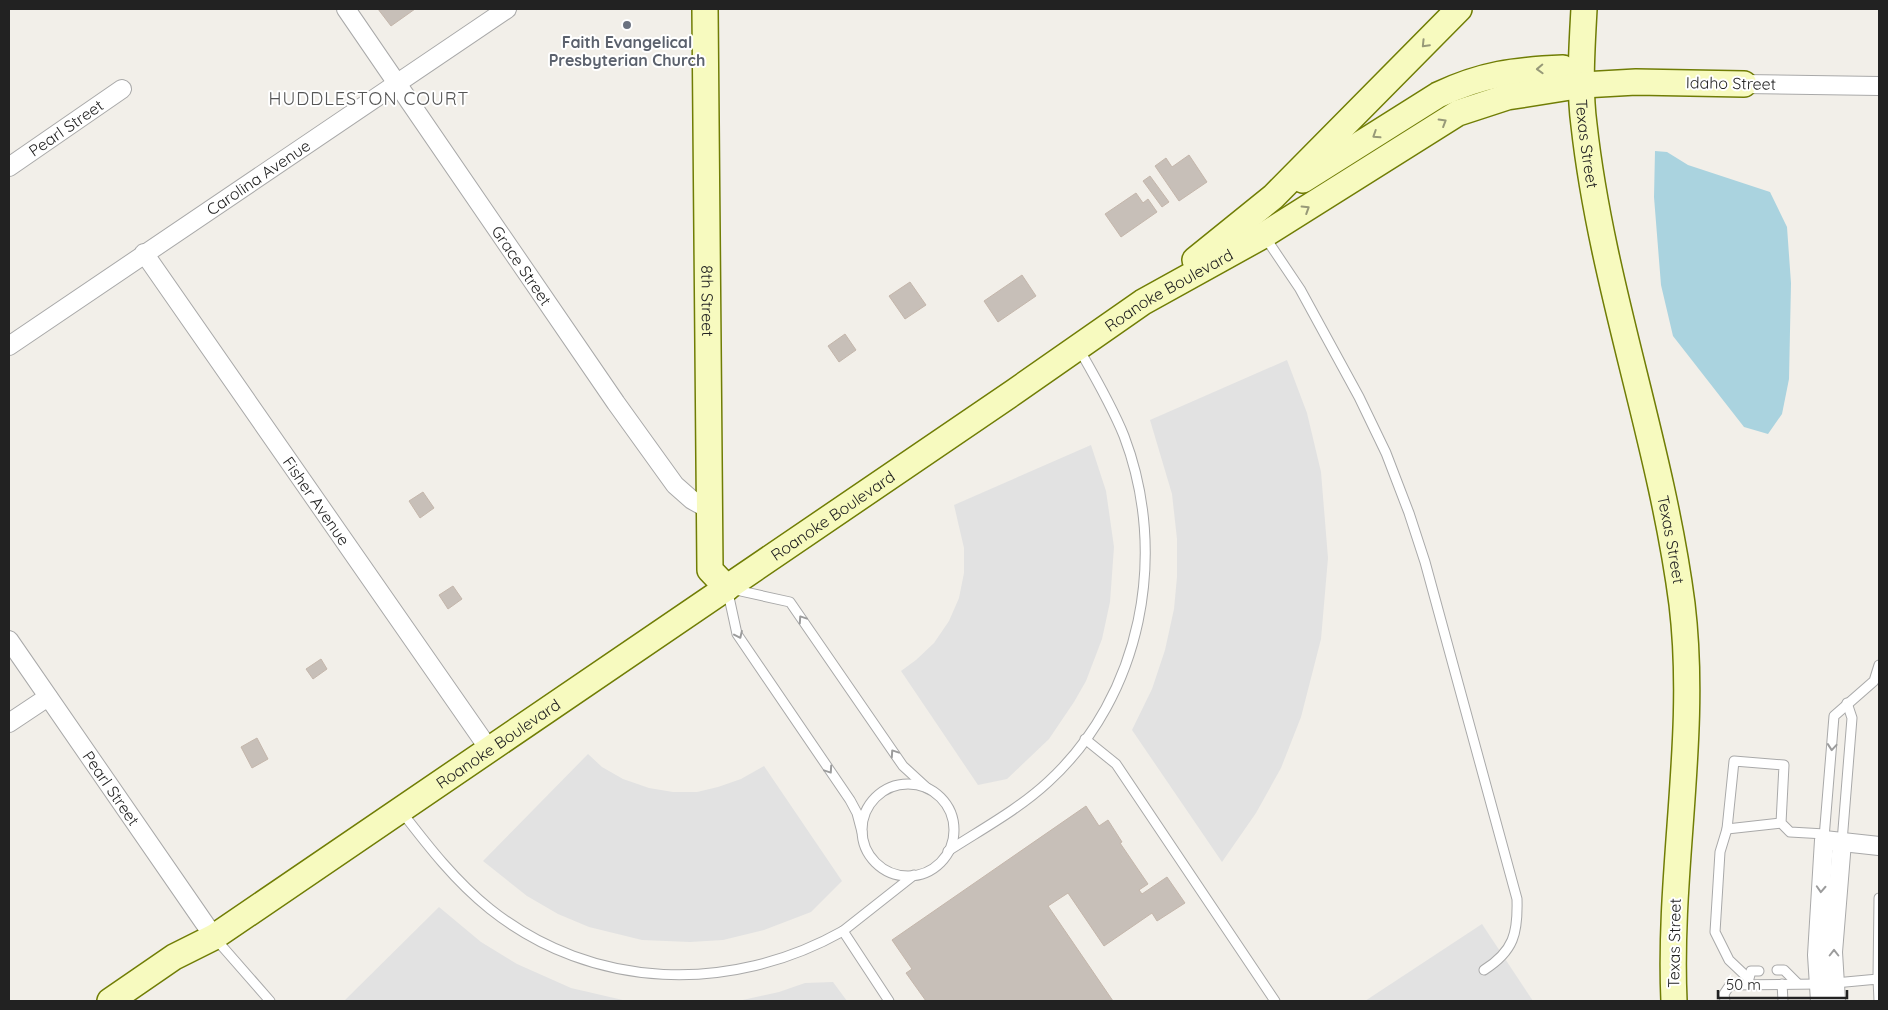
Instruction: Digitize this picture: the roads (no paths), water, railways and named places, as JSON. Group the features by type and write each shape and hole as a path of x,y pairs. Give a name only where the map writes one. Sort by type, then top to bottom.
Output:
{"main road":[{"name":"8th Street","path":"705,9 710,570 727,588"},
{"path":"1258,224 1273,197 1459,9"},
{"path":"1583,85 1584,9"},
{"path":"1273,197 1330,165 1438,95 1459,85 1508,71 1563,68 1583,85"},
{"name":"Idaho Street","path":"1583,85 1636,82 1744,84"},
{"path":"1258,224 1458,113 1507,97 1583,85"},
{"name":"Texas Street","path":"1583,85 1583,122 1592,184 1667,507 1682,608 1687,702 1672,930 1674,1001"},
{"name":"Roanoke Boulevard","path":"110,1001 174,957 214,937 401,811 1258,224"}],"street":[{"name":"Grace Street","path":"346,9 616,403 670,478 692,500 710,510"},
{"name":"Carolina Avenue","path":"9,346 507,9"},
{"name":"Idaho Street","path":"1744,84 1879,86"},
{"name":"Pearl Street","path":"9,167 122,89"},
{"name":"Fisher Avenue","path":"144,253 489,749"},
{"name":"Pearl Street","path":"9,640 214,937"},
{"path":"9,723 48,697"},
{"path":"1836,1001 1827,983 1818,955 1824,837 1842,842 1879,846"},
{"path":"1820,1001 1827,983 1834,942 1842,842"}],"lane":[{"path":"1258,224 1300,289 1359,397 1386,453 1425,562 1517,899 1518,917 1512,943 1503,957 1484,970"},
{"path":"948,851 1035,794 1064,765 1085,739 1115,691 1133,641 1145,583 1146,539 1140,495 1124,438 1078,346"},
{"path":"727,588 790,602 903,766 927,788 940,797 949,809 953,822 953,837 948,851 940,863 928,871 914,875 899,875 886,870 873,860 865,847 857,814 850,800 737,634 727,588"},
{"path":"1748,981 1729,960 1715,932 1720,852 1727,829 1734,761 1784,765 1781,823 1790,832 1824,837 1834,716 1847,703 1876,681 1879,665"},
{"path":"1842,842 1852,718 1847,703"},
{"path":"1085,739 1116,764 1275,1001"},
{"path":"862,832 867,809 882,791 904,784 927,788"},
{"path":"401,811 455,876 507,922 543,943 609,967 672,975 695,975 744,970 795,955 843,931 914,875"},
{"path":"1727,829 1781,823"},
{"path":"1879,898 1879,1001"},
{"path":"843,931 889,1001"},
{"path":"214,937 270,1001"},
{"path":"1748,981 1751,971 1759,970"},
{"path":"1777,970 1784,970 1797,984"},
{"path":"1725,1001 1724,994 1730,985 1748,981 1797,984 1878,978"},
{"path":"1782,984 1783,1001"}],"water":[{"path":"1655,151 1667,152 1688,165 1770,192 1787,227 1791,283 1789,379 1782,414 1768,434 1744,427 1673,336 1661,285 1654,197"}],"place":[{"name":"Faith Evangelical Presbyterian Church","path":"627,25"}],"district":[{"name":"HUDDLESTON COURT","path":"369,99"}]}
